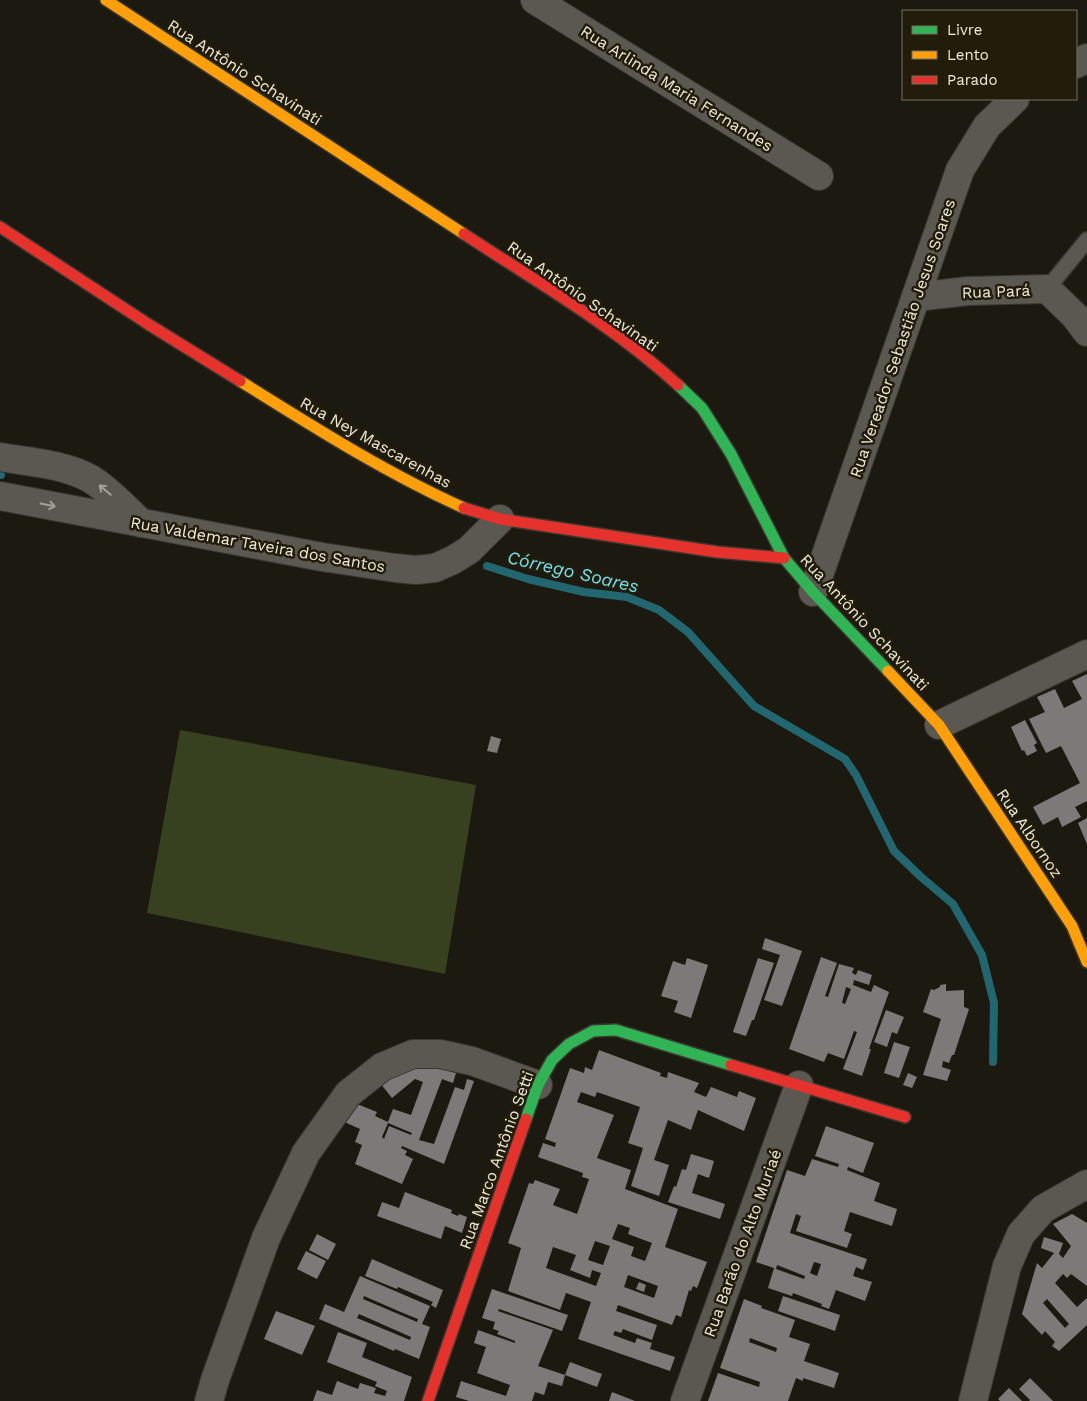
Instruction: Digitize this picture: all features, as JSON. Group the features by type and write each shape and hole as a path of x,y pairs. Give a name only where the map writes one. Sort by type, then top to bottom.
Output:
{"street":[{"name":"Rua Antônio Schavinati","path":"106,0 589,316 662,371 702,408 731,454 784,558 813,592 939,725"},
{"name":"Rua Arlinda Maria Fernandes","path":"535,0 819,176"},
{"name":"Rua Vereador Sebastião Jesus Soares","path":"813,592 960,170 987,126 1014,100"},
{"name":"Rua Ney Mascarenhas","path":"0,227 148,324 314,427 426,491 468,510 500,518 717,552 784,558"},
{"name":"Rua Pará","path":"916,297 968,292 1047,289 1075,316 1087,332"},
{"path":"0,457 68,469 90,479 141,523"},
{"name":"Rua Valdemar Taveira dos Santos","path":"0,496 322,556 416,570 434,568 453,560 469,550 500,518"},
{"path":"939,725 1087,654"},
{"name":"Rua Albornoz","path":"939,725 1080,923 1087,962"},
{"name":"Rua Marco Antônio Setti","path":"428,1401 538,1085 552,1060 569,1044 593,1030 616,1030 905,1117"},
{"path":"209,1401 266,1238 306,1153 348,1094 382,1067 413,1054 440,1054 472,1061 538,1085"},
{"name":"Rua Barão do Alto Muriaé","path":"686,1401 799,1085"},
{"path":"973,1401 1007,1266 1021,1234 1043,1209 1087,1184"}],"lane":[{"path":"1047,289 1087,240"}],"green space":[{"path":"180,730 476,785 445,974 147,913"}],"building":[{"path":"1087,674 1087,801 1075,807 1081,817 1062,827 1058,817 1043,825 1033,807 1080,783 1061,746 1046,753 1029,719 1045,712 1037,697 1055,689 1064,708 1082,699 1072,681"},
{"path":"1025,720 1037,743 1034,745 1037,751 1027,756 1024,750 1022,751 1011,727"},
{"path":"491,736 501,739 497,753 487,751"},
{"path":"1087,818 1087,844 1078,823"},
{"path":"765,938 802,951 782,1006 764,1000 780,955 762,949"},
{"path":"821,957 837,963 825,996 828,997 839,964 854,968 852,973 856,975 858,970 872,975 869,985 854,980 853,985 871,992 874,985 889,992 869,1049 871,1049 862,1076 843,1069 857,1032 854,1031 844,1059 828,1053 824,1062 789,1049","holes":["846,987 851,989 845,1004 842,1003"]},
{"path":"687,958 708,965 691,1018 674,1012 678,1001 661,996 673,961 685,965"},
{"path":"758,958 774,963 754,1020 752,1020 746,1036 733,1032"},
{"path":"946,984 946,991 964,990 964,1007 969,1009 954,1055 952,1055 949,1063 943,1061 942,1067 951,1070 947,1081 923,1075 941,1019 923,1012 931,989 934,990 940,987 940,985"},
{"path":"886,1010 904,1017 897,1034 892,1032 887,1047 874,1042"},
{"path":"894,1042 910,1047 899,1078 884,1073"},
{"path":"599,1050 661,1073 660,1076 667,1078 668,1072 699,1083 694,1092 706,1097 711,1087 737,1097 739,1091 756,1098 744,1131 698,1110 691,1130 668,1120 654,1160 669,1165 659,1196 631,1186 643,1148 628,1143 640,1107 597,1092 595,1097 581,1092 577,1102 614,1115 597,1158 631,1170 625,1189 678,1209 665,1247 707,1262 697,1288 693,1286 691,1291 689,1290 681,1317 676,1315 672,1325 618,1305 616,1311 657,1325 652,1340 623,1329 621,1333 615,1331 613,1335 635,1343 637,1338 652,1343 650,1349 675,1357 670,1371 578,1339 591,1302 566,1293 560,1310 508,1291 521,1248 508,1243 529,1183 533,1184 535,1180 560,1189 553,1205 577,1214 589,1179 582,1177 583,1173 538,1157 543,1143 555,1147 556,1143 545,1139 570,1068 584,1073 585,1067 592,1070","holes":["618,1224 630,1228 628,1234 652,1243 645,1261 631,1256 634,1247 612,1239","595,1241 610,1246 603,1265 588,1260","553,1247 576,1255 570,1270 590,1278 592,1270 601,1273 596,1286 546,1268","628,1275 658,1286 654,1298 624,1287"]},
{"path":"412,1060 456,1073 453,1083 442,1079 419,1140 434,1144 455,1087 464,1090 467,1079 474,1081 444,1164 402,1146 401,1148 407,1151 405,1155 413,1159 402,1184 355,1164 362,1145 355,1142 360,1129 340,1120 357,1104 377,1112 375,1116 388,1122 393,1109 411,1115 423,1082 415,1079 392,1098 380,1083","holes":["388,1123 412,1133 411,1135 389,1126 384,1139 382,1137"]},
{"path":"908,1073 917,1077 912,1088 903,1085"},
{"path":"826,1126 874,1143 863,1173 848,1167 847,1170 880,1183 874,1201 897,1209 892,1226 850,1212 844,1231 852,1234 847,1248 796,1231 801,1216 796,1214 790,1233 867,1259 863,1270 856,1267 853,1276 872,1282 865,1301 836,1290 829,1309 821,1306 822,1304 793,1293 792,1296 768,1288 774,1268 756,1262 787,1170 805,1176 812,1159 838,1167 839,1164 815,1156","holes":["814,1262 821,1264 817,1276 810,1273","777,1265 805,1276 804,1279 776,1269"]},
{"path":"691,1154 714,1161 709,1178 698,1174 692,1193 725,1204 720,1219 668,1202 674,1186 676,1187 682,1169 686,1170"},
{"path":"405,1192 452,1210 451,1213 458,1216 459,1214 467,1217 462,1233 445,1226 441,1239 377,1216 382,1202 399,1208"},
{"path":"1072,1214 1087,1223 1087,1286 1071,1274 1067,1278 1063,1274 1055,1283 1077,1307 1087,1298 1087,1325 1059,1351 1052,1346 1055,1342 1045,1331 1042,1335 1022,1314 1037,1263 1042,1268 1054,1253 1041,1248 1044,1237 1063,1243 1059,1254 1063,1258 1071,1246 1053,1224","holes":["1047,1299 1069,1324 1065,1328 1043,1303"]},
{"path":"317,1234 336,1244 328,1260 309,1250"},
{"path":"306,1251 326,1261 317,1279 297,1269"},
{"path":"372,1259 443,1290 436,1308 431,1305 433,1302 398,1287 397,1289 365,1276"},
{"path":"360,1276 430,1306 422,1324 430,1327 419,1359 395,1349 394,1351 319,1319 325,1304 344,1312","holes":["364,1296 418,1319 417,1322 363,1299","359,1314 411,1337 410,1340 357,1318"]},
{"path":"639,1282 646,1285 644,1292 636,1289"},
{"path":"492,1289 568,1315 562,1331 499,1309 498,1311 553,1330 538,1366 565,1375 562,1386 548,1382 544,1395 535,1392 532,1401 469,1401 456,1397 461,1381 506,1396 510,1385 477,1373 486,1347 474,1343 478,1330 515,1343 515,1341 497,1334 499,1331 493,1329 495,1322 482,1318"},
{"path":"783,1296 840,1315 835,1331 778,1311"},
{"path":"744,1299 762,1306 761,1308 795,1320 789,1337 810,1344 804,1361 839,1373 834,1388 803,1378 803,1381 796,1378 788,1401 708,1401 718,1373 759,1387 760,1382 720,1368","holes":["750,1338 777,1348 776,1352 749,1342"]},
{"path":"276,1311 315,1326 302,1355 264,1339"},
{"path":"338,1332 367,1343 362,1357 412,1377 404,1401 313,1401 317,1390 332,1395 337,1381 358,1389 360,1383 376,1388 374,1393 385,1396 387,1391 375,1386 377,1382 327,1362"},
{"path":"570,1362 602,1374 597,1387 565,1375"},
{"path":"1030,1378 1053,1401 1029,1401 1019,1389"},
{"path":"1009,1388 1022,1401 1000,1401 998,1399"},
{"path":"612,1392 635,1401 609,1401"}],"waterway":[{"name":"Córrego Soares","path":"487,566 528,579 584,592 627,597 659,610 688,632 754,706 845,759 856,775 894,851 953,904 982,955 994,1003 993,1062"}],"traffic: fast":[{"path":"678,385 702,408 731,454 784,558 813,592 888,671"},
{"path":"526,1119 538,1085 552,1060 569,1044 593,1031 616,1030 731,1065"}],"traffic: slow":[{"path":"106,0 464,234"},
{"path":"240,381 322,432 406,480 464,508"},
{"path":"888,671 939,725 1072,926 1087,962"}],"traffic: jam":[{"path":"0,227 148,324 240,381"},
{"path":"464,234 547,287 628,343 678,385"},
{"path":"464,508 500,519 717,552 784,558"},
{"path":"731,1065 905,1117"},
{"path":"428,1401 526,1119"}]}
